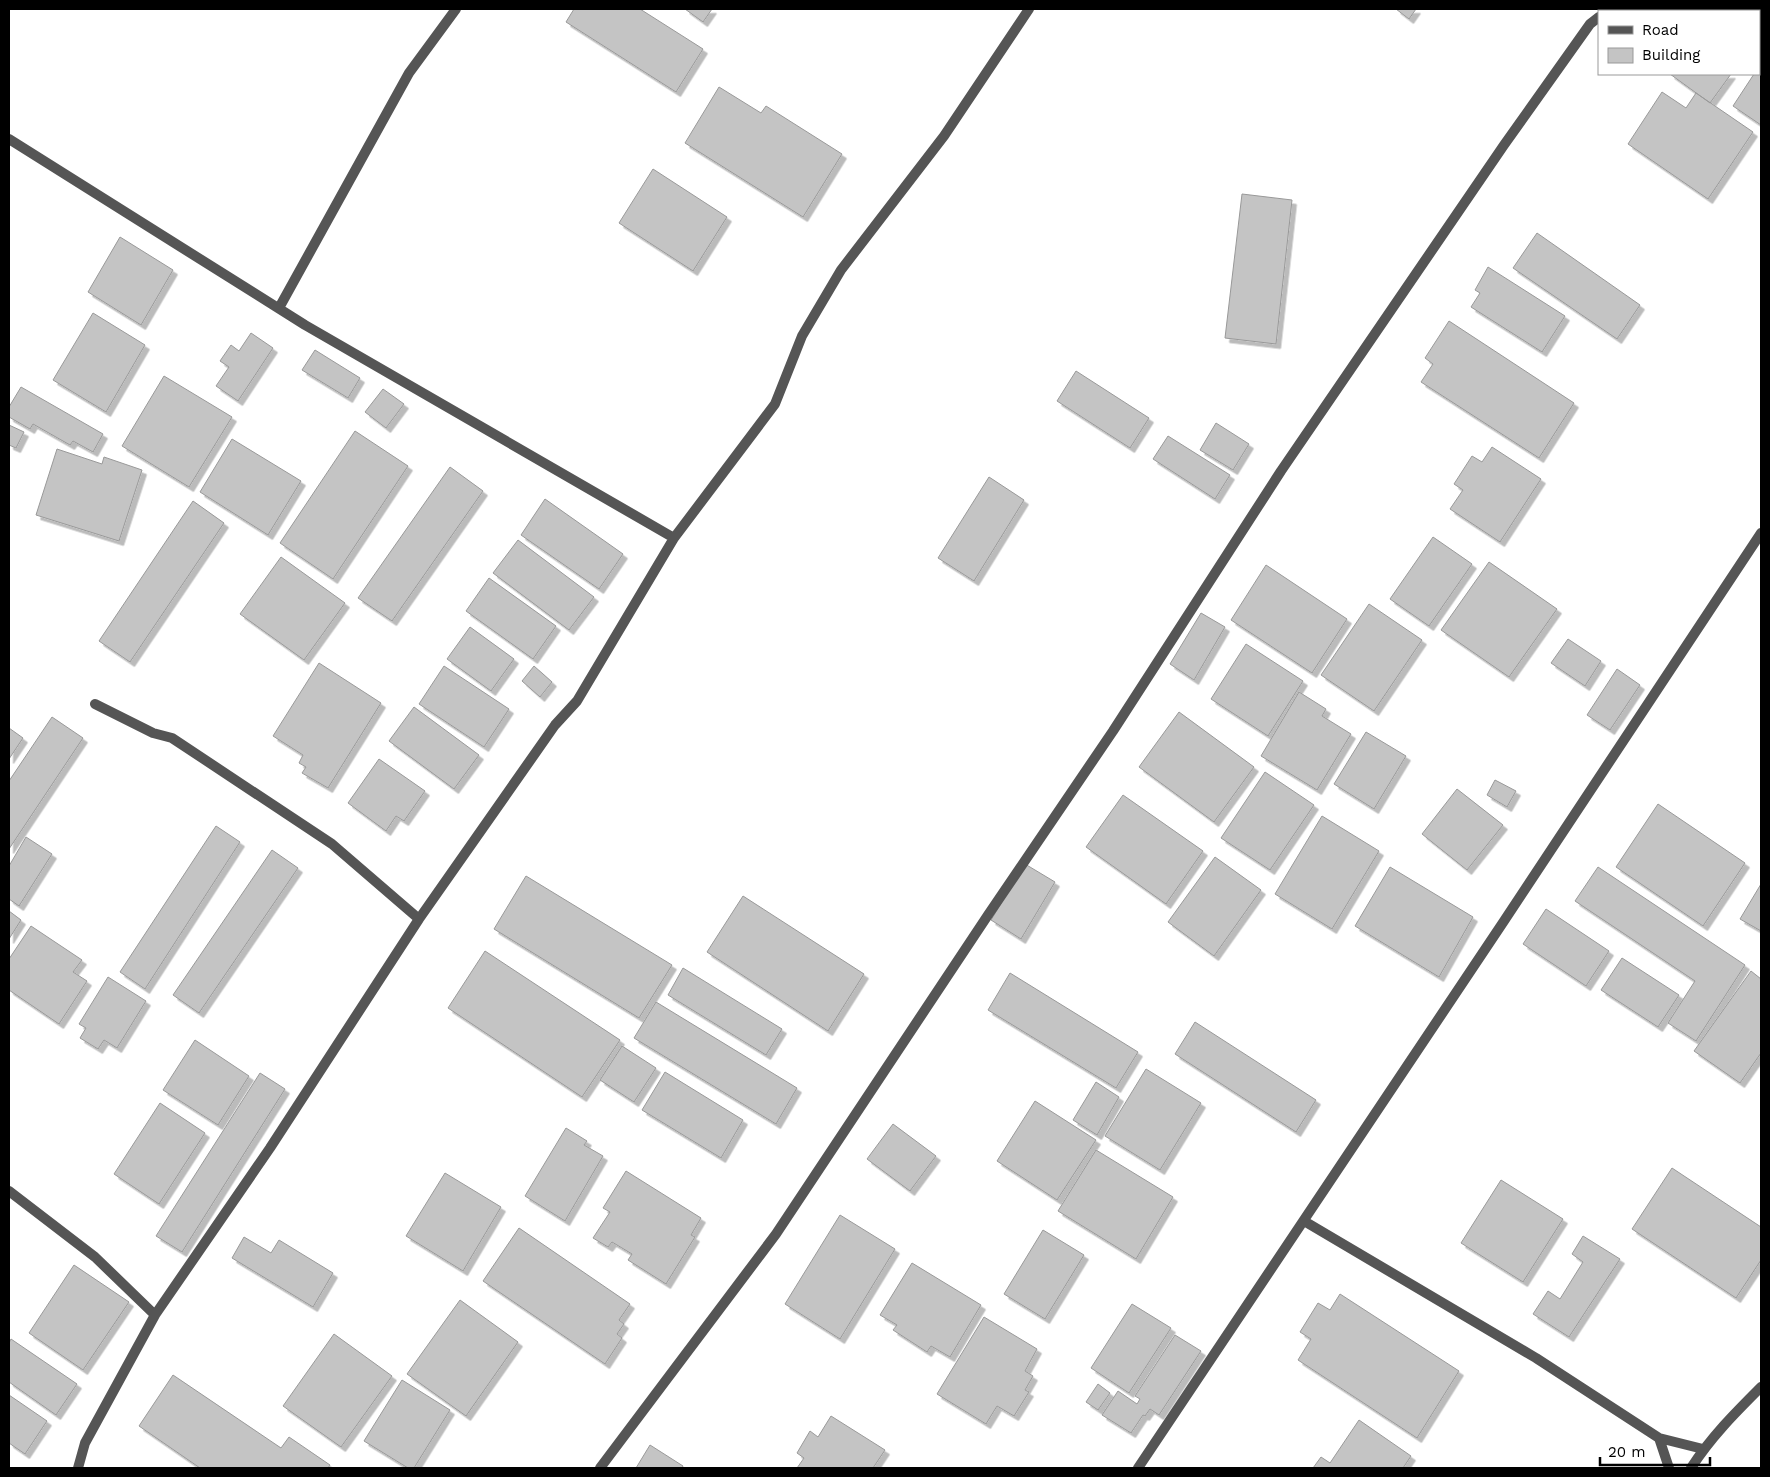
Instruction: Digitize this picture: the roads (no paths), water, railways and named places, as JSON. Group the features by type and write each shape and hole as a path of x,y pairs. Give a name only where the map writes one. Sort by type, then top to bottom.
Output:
{"street":[{"path":"279,308 409,73 456,9"},
{"path":"78,1468 85,1443 155,1315 270,1148 419,920 555,725 577,701 674,538 775,404 802,336 841,270 944,136 1029,9"},
{"path":"600,1468 776,1234 1112,731 1281,472 1504,145 1590,24 1598,18"},
{"path":"9,139 313,330 674,538"},
{"path":"1138,1468 1761,533"},
{"path":"95,704 153,733 172,738 332,844 419,920"},
{"path":"9,1191 95,1257 155,1315"},
{"path":"1304,1221 1536,1358 1658,1438 1703,1449"},
{"path":"1691,1468 1703,1449 1725,1423 1761,1388"},
{"path":"1658,1438 1670,1468"}]}
